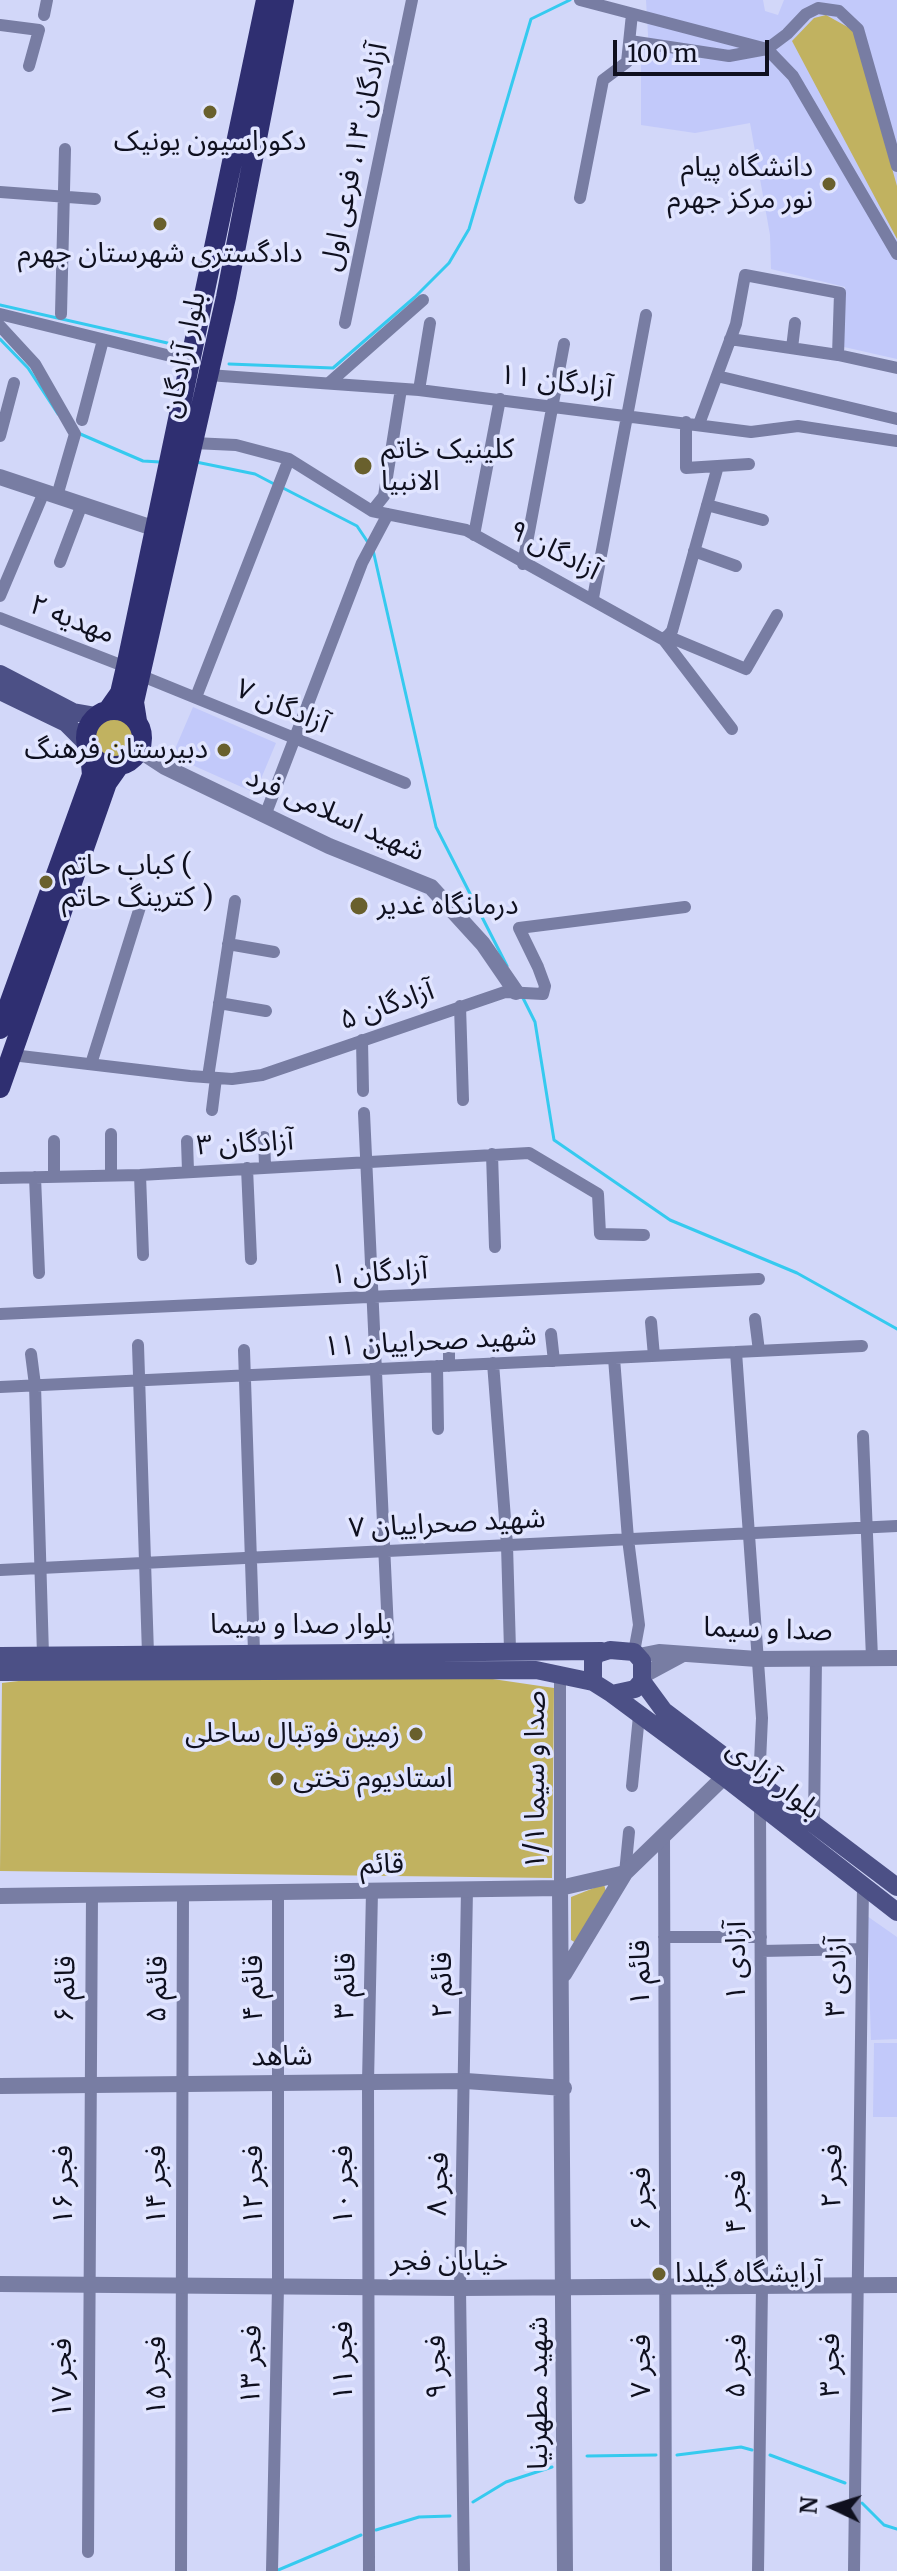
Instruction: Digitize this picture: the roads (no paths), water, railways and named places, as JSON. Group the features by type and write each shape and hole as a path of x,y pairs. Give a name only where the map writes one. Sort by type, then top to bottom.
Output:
{"main road":[{"name":"بلوار آزادگان","path":"137,721 134,671 156,529 191,361 251,109 266,0"},
{"name":"بلوار آزادگان","path":"257,79 284,0"},
{"name":"بلوار آزادگان","path":"102,713 134,671 193,443 208,375 251,109"},
{"path":"0,674 73,712 127,712 137,721 142,734 134,758 119,766 107,783 0,1088"},
{"path":"0,691 66,723 101,763 119,766"},
{"path":"0,1029 92,775 88,725 102,713"},
{"path":"564,1674 578,1666 579,1654 574,1650"},
{"path":"602,1651 636,1654 643,1678 626,1693 612,1694 593,1682 590,1668 602,1651"},
{"name":"بلوار صدا و سیما","path":"0,1656 602,1651"},
{"name":"بلوار صدا و سیما","path":"0,1672 564,1674 593,1682"},
{"name":"بلوار آزادی","path":"643,1678 664,1711 897,1887"},
{"name":"بلوار آزادی","path":"612,1694 760,1804 897,1912"}],"street":[{"path":"44,15 47,0"},
{"name":"آزادگان ۱۳، فرعی اول","path":"345,323 412,0"},
{"path":"591,1 767,49 793,76 897,254"},
{"path":"630,41 729,56 767,49 806,14 818,8 830,8 851,19 865,49 897,166"},
{"path":"580,198 603,80 627,62 632,14"},
{"path":"0,25 39,30 29,66"},
{"path":"61,314 65,149"},
{"path":"0,192 95,199"},
{"path":"749,464 686,468 693,423 717,376 730,339 745,275 840,293 838,355"},
{"path":"329,383 423,300"},
{"path":"0,314 191,361"},
{"path":"593,598 646,315"},
{"path":"419,390 430,323"},
{"path":"792,348 795,323"},
{"path":"0,326 35,364 75,434 50,494 0,596"},
{"path":"730,339 838,355 897,368"},
{"path":"82,420 103,340"},
{"path":"523,564 564,344"},
{"name":"آزادگان ۱۱","path":"208,375 419,390 751,432 798,426 897,441"},
{"path":"717,376 897,419"},
{"path":"0,436 14,383"},
{"path":"372,511 384,496 401,389"},
{"path":"474,535 500,399"},
{"name":"آزادگان ۹","path":"193,443 236,445 289,459 372,511 426,520 474,535 665,638"},
{"path":"196,697 289,459"},
{"path":"665,638 672,631 718,466"},
{"path":"0,477 156,529"},
{"path":"60,562 82,504"},
{"path":"707,505 763,520"},
{"path":"266,813 362,563 388,514"},
{"path":"694,551 736,566"},
{"path":"665,638 746,669 777,615"},
{"name":"مهدیه ۲","path":"0,618 134,671"},
{"path":"665,638 732,729"},
{"name":"آزادگان ۷","path":"134,671 405,783"},
{"name":"شهید اسلامی فرد","path":"139,750 165,767 329,846 431,887 483,944 516,992"},
{"path":"212,1110 219,1003 235,901"},
{"path":"91,1064 140,907"},
{"name":"آزادگان ۵","path":"12,1055 212,1078 262,1075 460,1006 516,992 543,994 545,986 519,928 685,907"},
{"path":"228,944 274,952"},
{"path":"219,1003 266,1011"},
{"path":"460,1006 463,1100"},
{"path":"362,1040 363,1091"},
{"path":"364,1113 370,1297 389,1652"},
{"path":"111,1134 111,1175"},
{"path":"264,1137 265,1166"},
{"path":"54,1141 54,1177"},
{"path":"187,1141 188,1171"},
{"name":"آزادگان ۳","path":"0,1178 140,1175 529,1153 598,1194 600,1234 644,1235"},
{"path":"492,1154 495,1247"},
{"path":"247,1168 251,1259"},
{"path":"140,1175 143,1255"},
{"path":"35,1177 39,1273"},
{"name":"آزادگان ۱","path":"0,1314 759,1279"},
{"path":"755,1319 759,1351"},
{"path":"651,1322 654,1356"},
{"path":"551,1334 554,1361"},
{"path":"138,1345 148,1563 148,1654"},
{"path":"438,1429 443,1366 449,1345"},
{"name":"شهید صحراییان ۱۱","path":"0,1387 862,1346"},
{"path":"244,1350 254,1652"},
{"path":"736,1352 762,1718 759,1784"},
{"path":"31,1354 35,1385 43,1655"},
{"path":"614,1358 628,1539 639,1625 636,1654"},
{"path":"493,1363 507,1545 510,1650"},
{"path":"863,1436 872,1658"},
{"name":"شهید صحراییان ۷","path":"0,1570 897,1526"},
{"name":"صدا و سیما","path":"636,1654 757,1659 897,1658"},
{"path":"643,1678 683,1654"},
{"path":"814,1823 816,1659"},
{"name":"صدا و سیما ۱/۱","path":"560,1888 564,1674"},
{"path":"632,1786 639,1716"},
{"path":"563,1976 625,1873 724,1777"},
{"name":"آزادی ۱","path":"760,1804 761,2118"},
{"path":"625,1873 629,1832"},
{"name":"قائم ۱","path":"664,1834 665,2112"},
{"name":"قائم","path":"0,1896 560,1888 625,1873"},
{"name":"آزادی ۳","path":"860,2068 863,1886"},
{"name":"شهید مطهرنیا","path":"560,1888 564,2088 565,2571"},
{"name":"قائم ۲","path":"466,2081 467,1889"},
{"name":"قائم ۳","path":"368,2082 372,1891"},
{"name":"قائم ۵","path":"180,2084 183,1893"},
{"name":"قائم ۴","path":"278,1893 278,2083"},
{"name":"قائم ۶","path":"88,2085 92,1894"},
{"path":"664,1937 761,1937"},
{"path":"761,1951 862,1949"},
{"name":"فجر ۲","path":"855,2286 860,2068"},
{"name":"شاهد","path":"0,2086 466,2081 564,2088"},
{"name":"فجر ۸","path":"460,2288 466,2081"},
{"name":"فجر ۱۰","path":"368,2082 368,2287"},
{"name":"فجر ۱۲","path":"278,2083 278,2287"},
{"name":"فجر ۱۴","path":"180,2084 182,2285"},
{"name":"فجر ۱۶","path":"87,2284 88,2085"},
{"name":"فجر ۶","path":"665,2112 666,2287"},
{"name":"فجر ۴","path":"761,2118 762,2286"},
{"name":"خیابان فجر","path":"0,2284 460,2288 897,2285"},
{"name":"فجر ۱۷","path":"87,2284 88,2552"},
{"name":"فجر ۱۵","path":"181,2571 182,2285"},
{"name":"فجر ۵","path":"758,2571 762,2286"},
{"name":"فجر ۳","path":"854,2571 855,2286"},
{"name":"فجر ۱۳","path":"272,2571 278,2287"},
{"name":"فجر ۱۱","path":"368,2287 369,2571"},
{"name":"فجر ۷","path":"666,2287 666,2571"},
{"name":"فجر ۹","path":"460,2288 464,2571"}],"waterway":[{"path":"229,364 333,368 449,263 469,229 531,19 570,0"},
{"path":"0,305 185,347"},
{"path":"0,339 28,368 58,414"},
{"path":"78,433 143,461 160,462"},
{"path":"196,462 255,474 276,485"},
{"path":"283,488 357,526 369,544"},
{"path":"373,550 436,827 507,966"},
{"path":"523,998 535,1022 554,1140 670,1220 797,1273 897,1329"},
{"path":"677,2455 741,2447 752,2450"},
{"path":"587,2456 656,2455"},
{"path":"770,2455 845,2483"},
{"path":"473,2502 506,2482 552,2467"},
{"path":"862,2503 884,2525 897,2529"},
{"path":"376,2530 419,2517 450,2516"},
{"path":"276,2571 361,2535"}],"place":[{"name":"دکوراسیون یونیک","path":"210,112"},
{"name":"دانشگاه پیام نور مرکز جهرم","path":"829,184"},
{"name":"دادگستری شهرستان جهرم","path":"160,224"},
{"name":"کلینیک خاتم الانبیا","path":"363,466"},
{"name":"دبیرستان فرهنگ","path":"224,750"},
{"name":"کباب حاتم ( کترینگ حاتم )","path":"46,882"},
{"name":"درمانگاه غدیر","path":"359,906"},
{"name":"زمین فوتبال ساحلی","path":"416,1734"},
{"name":"استادیوم تختی","path":"277,1779"},
{"name":"آرایشگاه گیلدا","path":"659,2274"}]}
